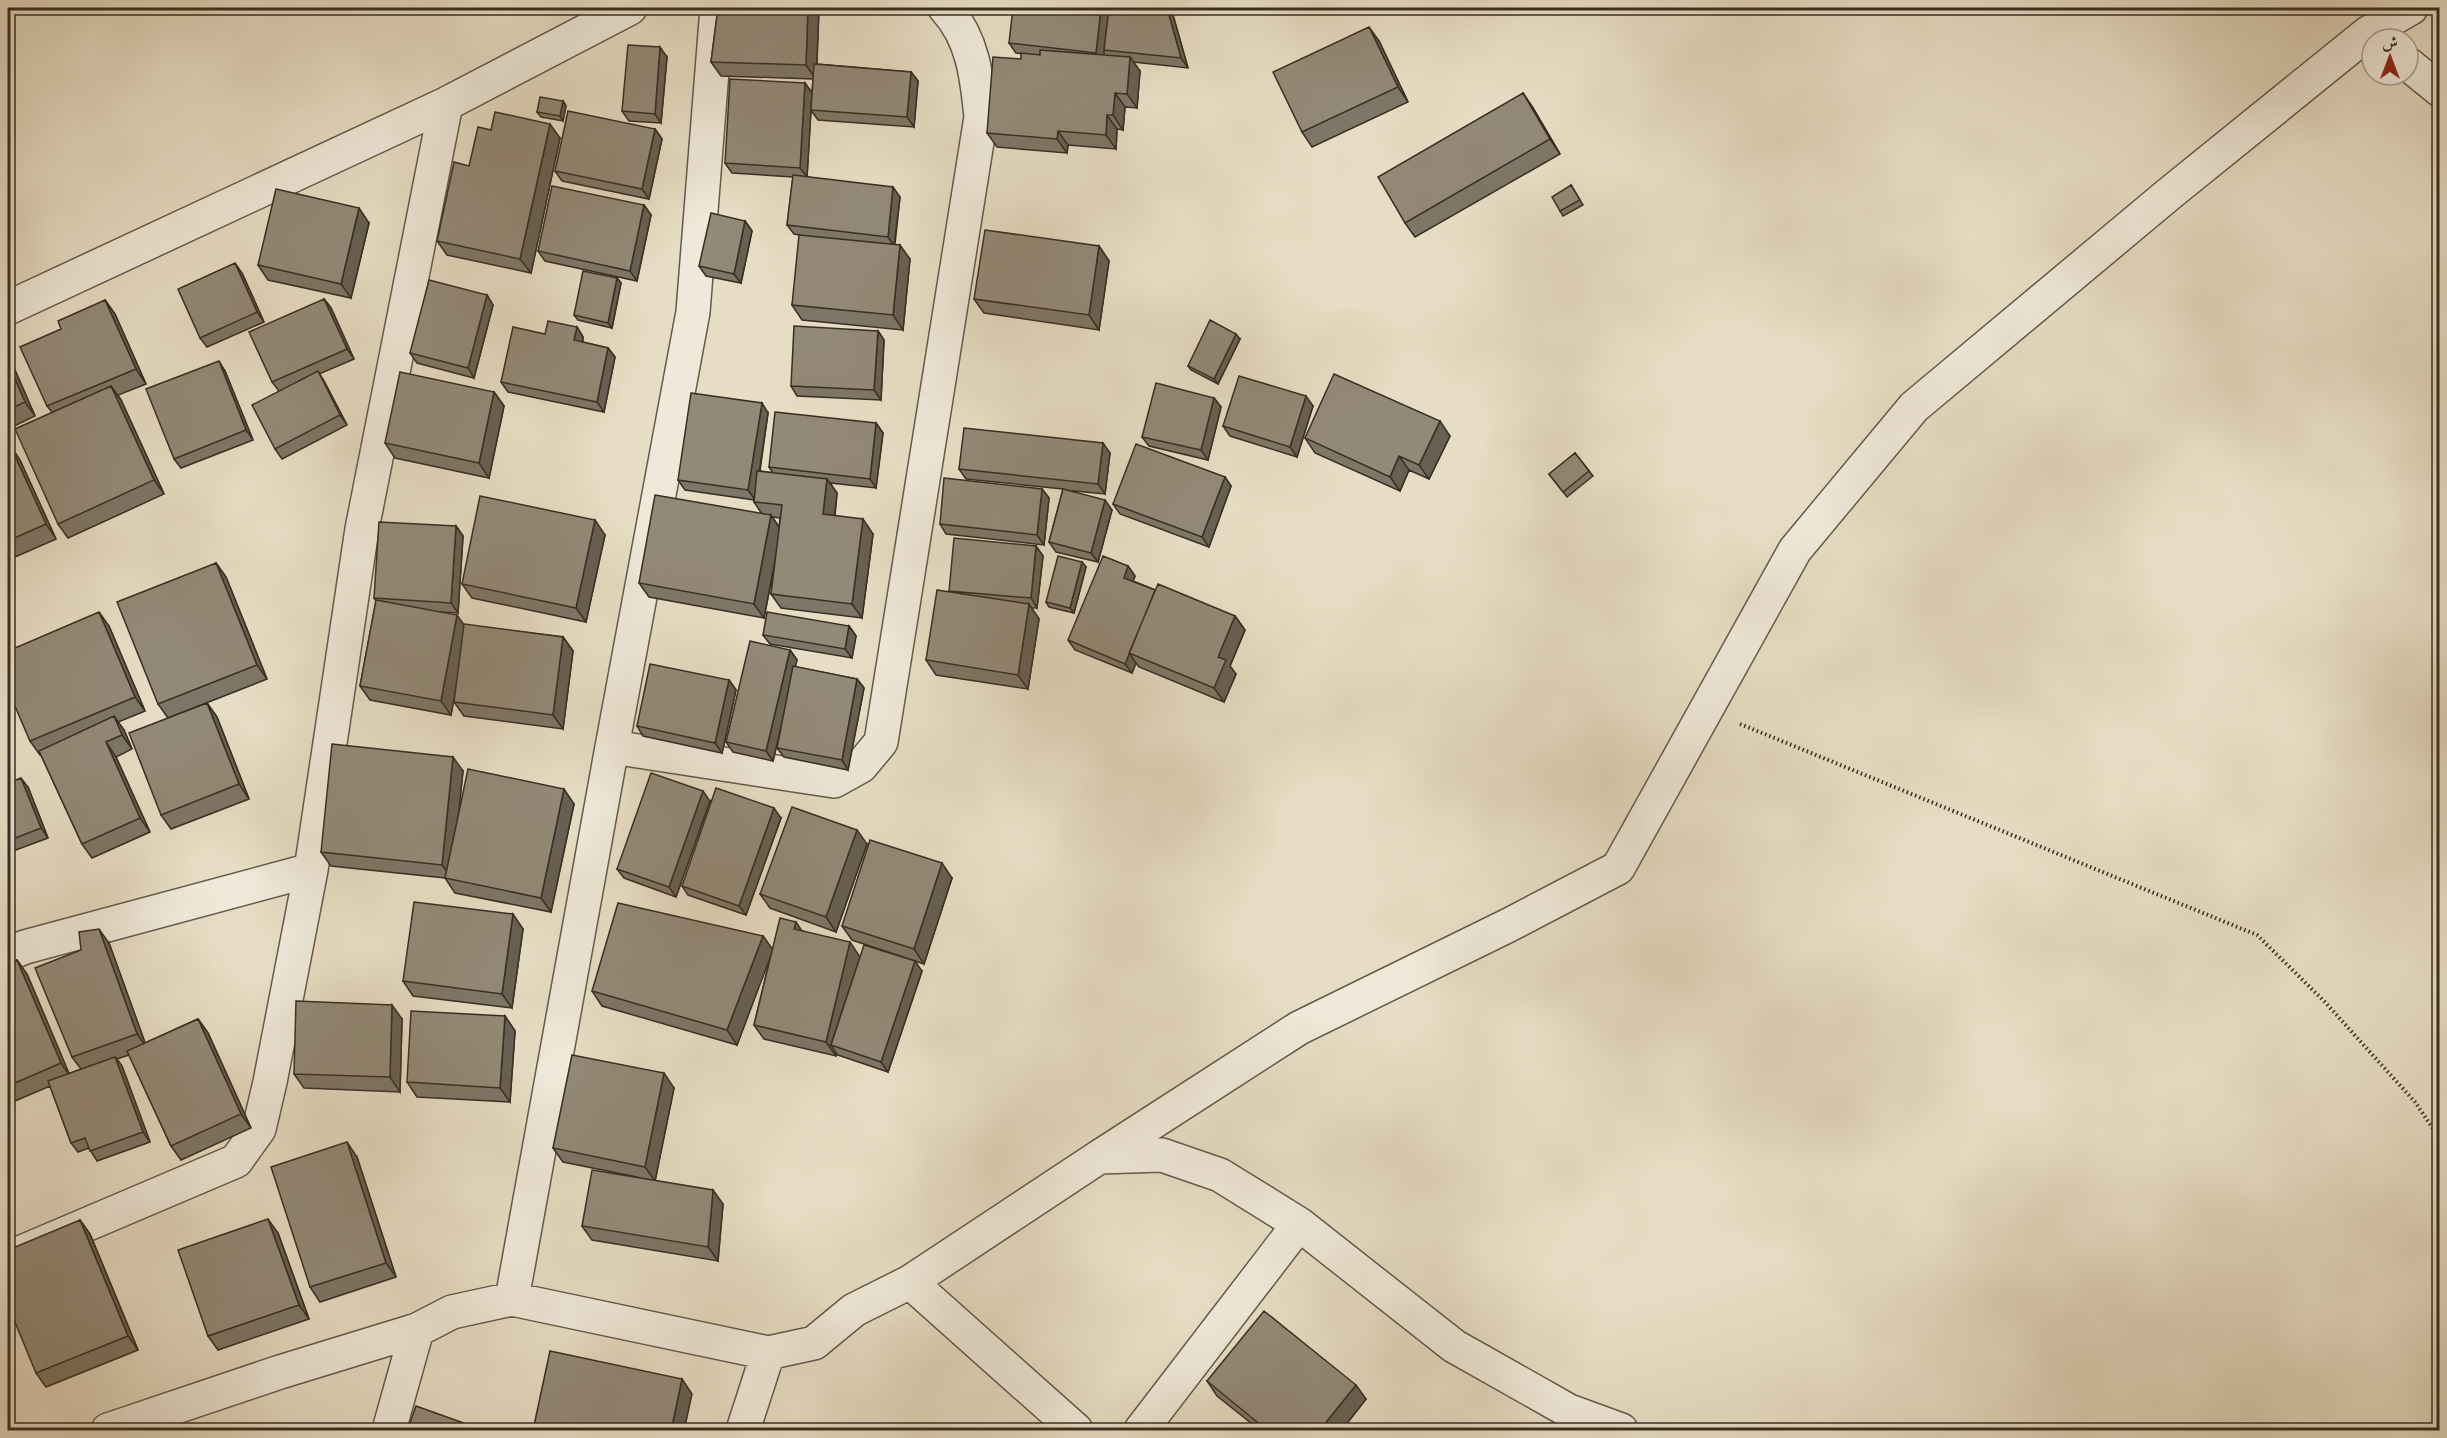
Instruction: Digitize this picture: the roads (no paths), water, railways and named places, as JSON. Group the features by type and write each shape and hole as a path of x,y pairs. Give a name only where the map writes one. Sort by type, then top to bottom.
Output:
{"street":[{"path":"8,308 446,104 630,8"},
{"path":"513,1299 693,312 717,8"},
{"path":"612,747 834,781 861,766 881,742 981,117 976,70 957,21 945,8"},
{"path":"2385,27 2411,8"},
{"path":"108,1431 280,1372 417,1330 452,1312 513,1299 768,1353 814,1343 854,1310 910,1282 1299,1028 1509,925 1618,868 1795,550 1914,408 2169,194 2360,45"},
{"path":"2420,74 2439,90"},
{"path":"8,1258 237,1161 259,1129 311,870 362,528 446,104"},
{"path":"8,954 25,947 311,870"},
{"path":"1099,1157 1162,1155 1220,1175 1299,1224 1454,1346 1561,1421 1621,1431"},
{"path":"1141,1431 1299,1224"},
{"path":"910,1282 1076,1431"},
{"path":"389,1431 417,1330"},
{"path":"743,1431 768,1353"}]}
